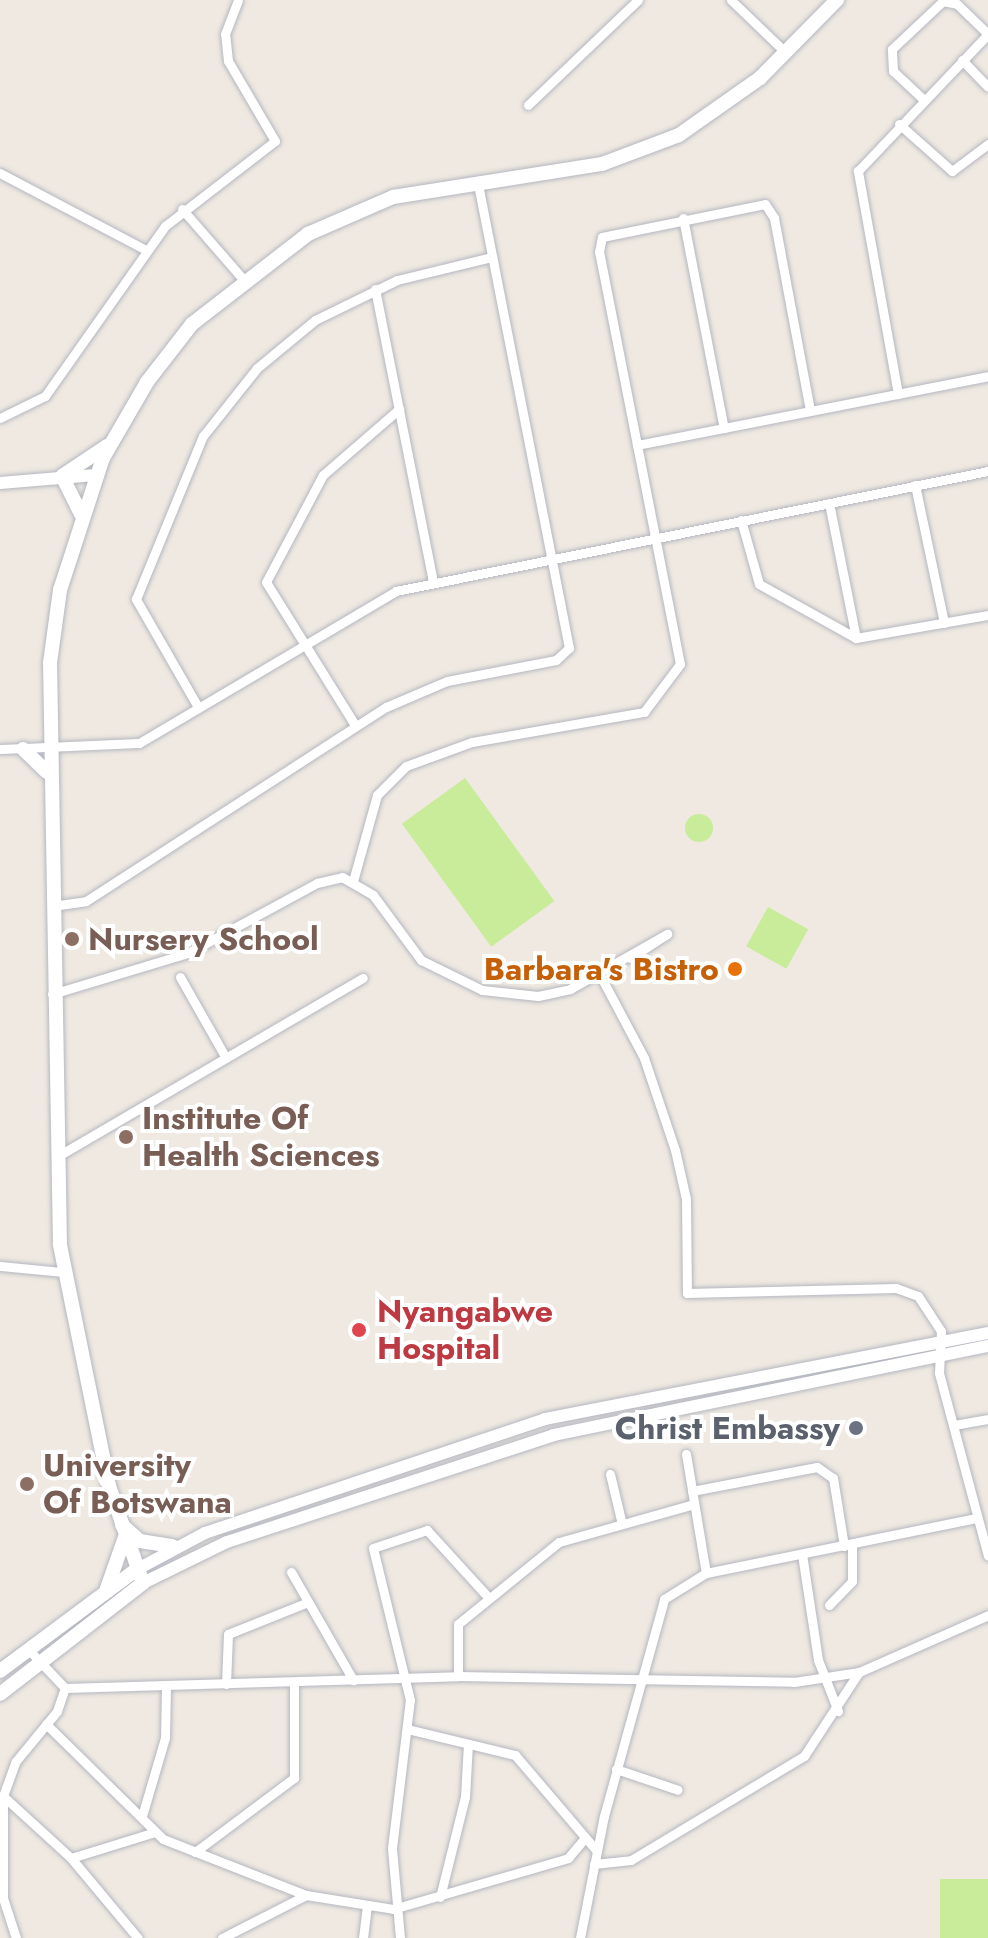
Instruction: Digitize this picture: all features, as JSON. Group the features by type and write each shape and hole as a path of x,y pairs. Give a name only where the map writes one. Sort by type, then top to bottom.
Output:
{"main road":[{"path":"140,1576 119,1522 62,1272 47,749 54,626 81,514 96,475 113,440 170,350 242,278 361,209 477,181 573,170 637,153 706,119 786,53 837,0"},
{"path":"81,514 62,476 113,440"},
{"path":"23,749 47,773"},
{"path":"119,1522 140,1541 173,1546"},
{"path":"104,1595 125,1537"},
{"path":"0,1671 27,1648 104,1595 140,1576"},
{"path":"0,1694 140,1576"}],"street":[{"path":"0,418 45,396 144,249 182,209 275,141 228,61 225,34 238,0"},
{"path":"528,105 638,0"},
{"path":"731,0 786,53"},
{"path":"898,394 856,178 899,124 924,100 988,34 957,4 943,1 892,49 893,71 924,100"},
{"path":"962,60 988,87"},
{"path":"899,124 952,171 988,144"},
{"path":"0,173 144,249"},
{"path":"50,906 86,901 355,725 447,681 562,657 569,642 477,181"},
{"path":"353,881 377,795 406,766 472,742 644,712 661,698 683,652 655,537 599,244 609,232 758,203 770,210 810,411"},
{"path":"182,209 242,278"},
{"path":"683,218 724,428"},
{"path":"198,707 136,599 184,470 215,420 270,355 375,289 492,257"},
{"path":"375,289 433,581"},
{"path":"637,445 988,376"},
{"path":"355,725 270,599 268,575 323,475 399,409"},
{"path":"0,749 139,743 299,642 373,600 433,581 988,471"},
{"path":"0,483 96,475"},
{"path":"915,485 944,623"},
{"path":"829,503 856,638"},
{"path":"741,520 759,584 856,638 988,615"},
{"path":"52,994 197,949 330,878 353,881 373,895 421,960 461,982 538,996 601,977 667,934 630,958"},
{"path":"180,977 226,1058"},
{"path":"601,977 644,1058 675,1150 686,1199 687,1293 906,1290 925,1303 942,1348 954,1425 977,1518 986,1538 988,1556"},
{"path":"58,1156 363,978"},
{"path":"0,1266 62,1272"},
{"path":"140,1576 227,1542 554,1435 942,1348 988,1333"},
{"path":"140,1576 173,1546 545,1419 942,1348 988,1346"},
{"path":"954,1425 988,1419"},
{"path":"686,1454 706,1573"},
{"path":"692,1491 817,1467 833,1478 848,1545 852,1581 829,1605"},
{"path":"610,1474 621,1520"},
{"path":"458,1676 458,1624 488,1597 569,1536 621,1520 694,1504"},
{"path":"580,1938 596,1850 616,1769 664,1599 706,1573 977,1518"},
{"path":"400,1938 393,1909 392,1848 411,1730 407,1678 372,1554 376,1544 427,1530 488,1597"},
{"path":"802,1554 824,1679 838,1711"},
{"path":"291,1572 353,1680"},
{"path":"226,1684 228,1634 308,1602"},
{"path":"27,1648 65,1688 458,1676 824,1679 859,1672 988,1615"},
{"path":"594,1864 631,1860 804,1756 838,1711 859,1672"},
{"path":"195,1852 294,1778 294,1682"},
{"path":"142,1816 165,1738 166,1687"},
{"path":"16,1938 3,1898 3,1796 16,1761 46,1724 65,1688"},
{"path":"46,1724 155,1832 195,1852 306,1895 393,1909 579,1854 585,1838"},
{"path":"411,1730 515,1755 596,1850"},
{"path":"440,1897 465,1797 468,1744"},
{"path":"616,1769 678,1790"},
{"path":"3,1796 71,1858 138,1938"},
{"path":"71,1858 155,1832"},
{"path":"222,1938 306,1895"},
{"path":"363,1938 367,1907"}],"green space":[{"path":"465,778 554,901 491,947 402,824"},
{"path":"699,814 709,818 713,828 709,838 699,842 689,838 685,828 689,818"},
{"path":"768,907 808,929 786,969 746,946"},
{"path":"940,1879 988,1879 988,1938 940,1938"}],"place":[{"name":"Nursery School","path":"72,939"},
{"name":"Barbara's Bistro","path":"735,969"},
{"name":"Institute Of Health Sciences","path":"126,1137"},
{"name":"Nyangabwe Hospital","path":"359,1330"},
{"name":"Christ Embassy","path":"856,1428"},
{"name":"University Of Botswana","path":"27,1484"}]}
